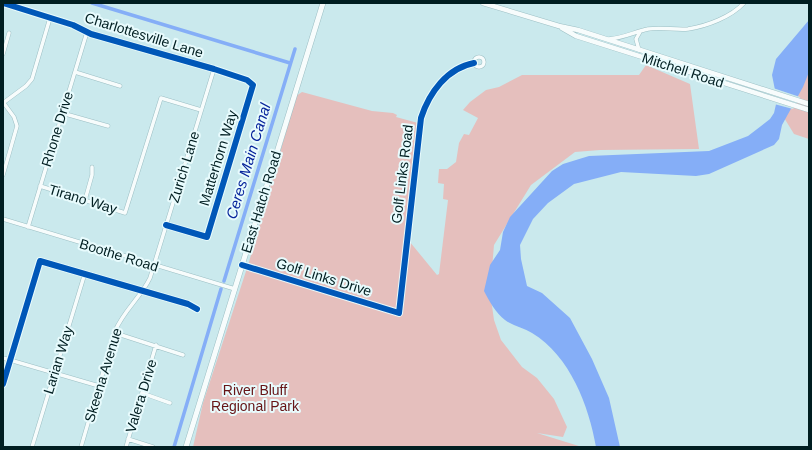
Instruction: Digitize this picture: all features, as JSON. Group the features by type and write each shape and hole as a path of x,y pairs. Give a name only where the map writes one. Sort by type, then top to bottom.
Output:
{"main road":[{"name":"East Hatch Road","path":"186,447 323,3"},
{"name":"Mitchell Road","path":"483,3 499,5 559,26 607,39 809,104"},
{"name":"Mitchell Road","path":"559,26 576,36 809,110"}],"street":[{"name":"Charlottesville Lane","path":"3,3 73,25 87,32 214,69 247,80 253,85"},
{"path":"607,39 618,38 652,29 687,29 701,26 731,14 744,3"},
{"path":"3,175 17,126 14,117 3,102 26,86 32,79 50,18"},
{"path":"639,50 636,39 641,31"},
{"path":"3,54 9,32"},
{"name":"Rhone Drive","path":"28,227 87,32"},
{"name":"Golf Links Road","path":"399,313 421,118 431,96 442,82 458,69 474,63"},
{"name":"Zurich Lane","path":"154,266 214,69"},
{"path":"75,72 120,86"},
{"name":"Matterhorn Way","path":"166,225 207,237 253,85"},
{"name":"Tirano Way","path":"40,186 126,213 160,98 201,110"},
{"path":"62,113 108,126"},
{"path":"85,200 92,175 92,167"},
{"name":"Boothe Road","path":"3,219 234,289"},
{"path":"3,384 40,261 188,304 197,309"},
{"name":"Golf Links Drive","path":"242,265 399,313"},
{"name":"Skeena Avenue","path":"81,447 121,317 144,291 154,266"},
{"name":"Larian Way","path":"32,447 84,273"},
{"path":"115,333 156,345 183,355"},
{"name":"Valera Drive","path":"126,447 156,345"},
{"path":"3,358 99,386"},
{"path":"142,393 170,403"},
{"path":"128,439 153,447"}],"green space":[{"path":"809,62 809,139 794,134 775,103"},
{"name":"River Bluff Regional Park","path":"646,65 690,84 699,149 600,150 575,152 531,185 494,245 490,292 494,320 501,340 522,367 537,378 554,399 567,427 563,437 537,433 582,447 193,447 203,403 249,262 296,96 302,92 372,111 393,113 397,115 396,117 418,123 405,236 437,275 439,274 448,200 443,199 444,184 438,183 439,169 447,169 456,162 459,143 464,134 469,135 478,118 463,110 470,102 486,90 499,87 522,75 639,75"}],"water":[{"path":"809,20 809,72 803,87 782,125 779,139 774,145 709,174 696,176 621,172 574,184 548,203 533,219 520,245 521,259 527,286 542,293 570,318 592,359 609,398 620,447 596,447 593,431 583,399 567,368 545,343 532,333 505,320 493,307 484,291 490,265 500,250 503,232 510,217 552,171 563,164 589,156 709,151 748,136 770,119 774,113 777,100 772,75 776,59"}],"pier":[{"path":"773,88 800,97 793,109 774,104"}],"waterway":[{"path":"92,3 290,63"},
{"name":"Ceres Main Canal","path":"224,281 295,49"},
{"name":"Ceres Main Canal","path":"174,447 221,289"}],"cycle path":[{"path":"3,3 73,25 91,34 214,69 247,80 253,85 207,237 166,225"},
{"path":"242,265 399,313 421,118 424,109 440,83 455,70 474,63"},
{"path":"3,384 40,261 188,304 197,309"}]}
